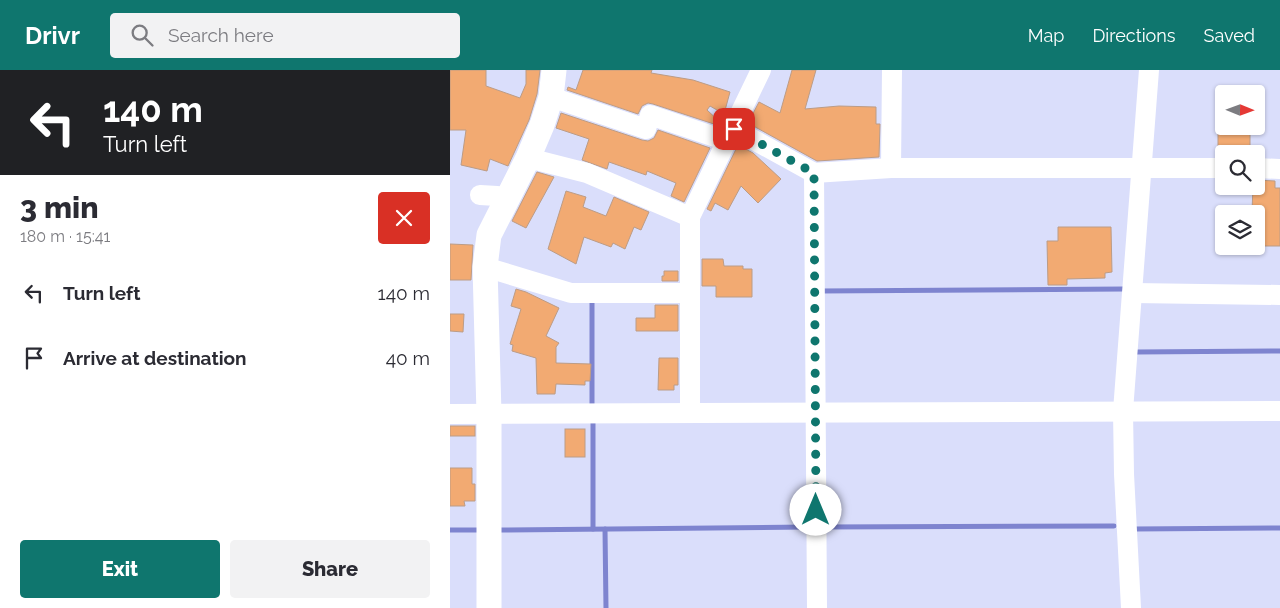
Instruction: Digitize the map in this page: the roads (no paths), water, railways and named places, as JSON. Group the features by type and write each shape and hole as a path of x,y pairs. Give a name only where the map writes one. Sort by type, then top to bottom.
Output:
{"street":[{"path":"489,608 489,414 485,267 489,235 505,200 528,158 552,97 554,70"},
{"path":"690,412 690,216 761,70"},
{"path":"891,168 892,70"},
{"path":"1130,608 1123,411 1149,70"},
{"path":"552,97 646,129 650,115 730,135 814,173 891,168 1215,168"},
{"path":"528,158 587,173 690,216"},
{"path":"1265,168 1280,169"},
{"path":"814,173 817,608"},
{"path":"480,195 497,196 505,200"},
{"path":"485,267 571,293 690,293"},
{"path":"1132,293 1280,294"},
{"path":"450,414 1280,411"}],"waterway":[{"path":"820,291 1124,289"},
{"path":"592,298 592,408"},
{"path":"1136,352 1280,351"},
{"path":"593,419 593,529"},
{"path":"822,527 1114,526"},
{"path":"499,530 807,527"},
{"path":"1134,529 1280,528"},
{"path":"605,529 606,608"},
{"path":"450,530 479,530"}]}
